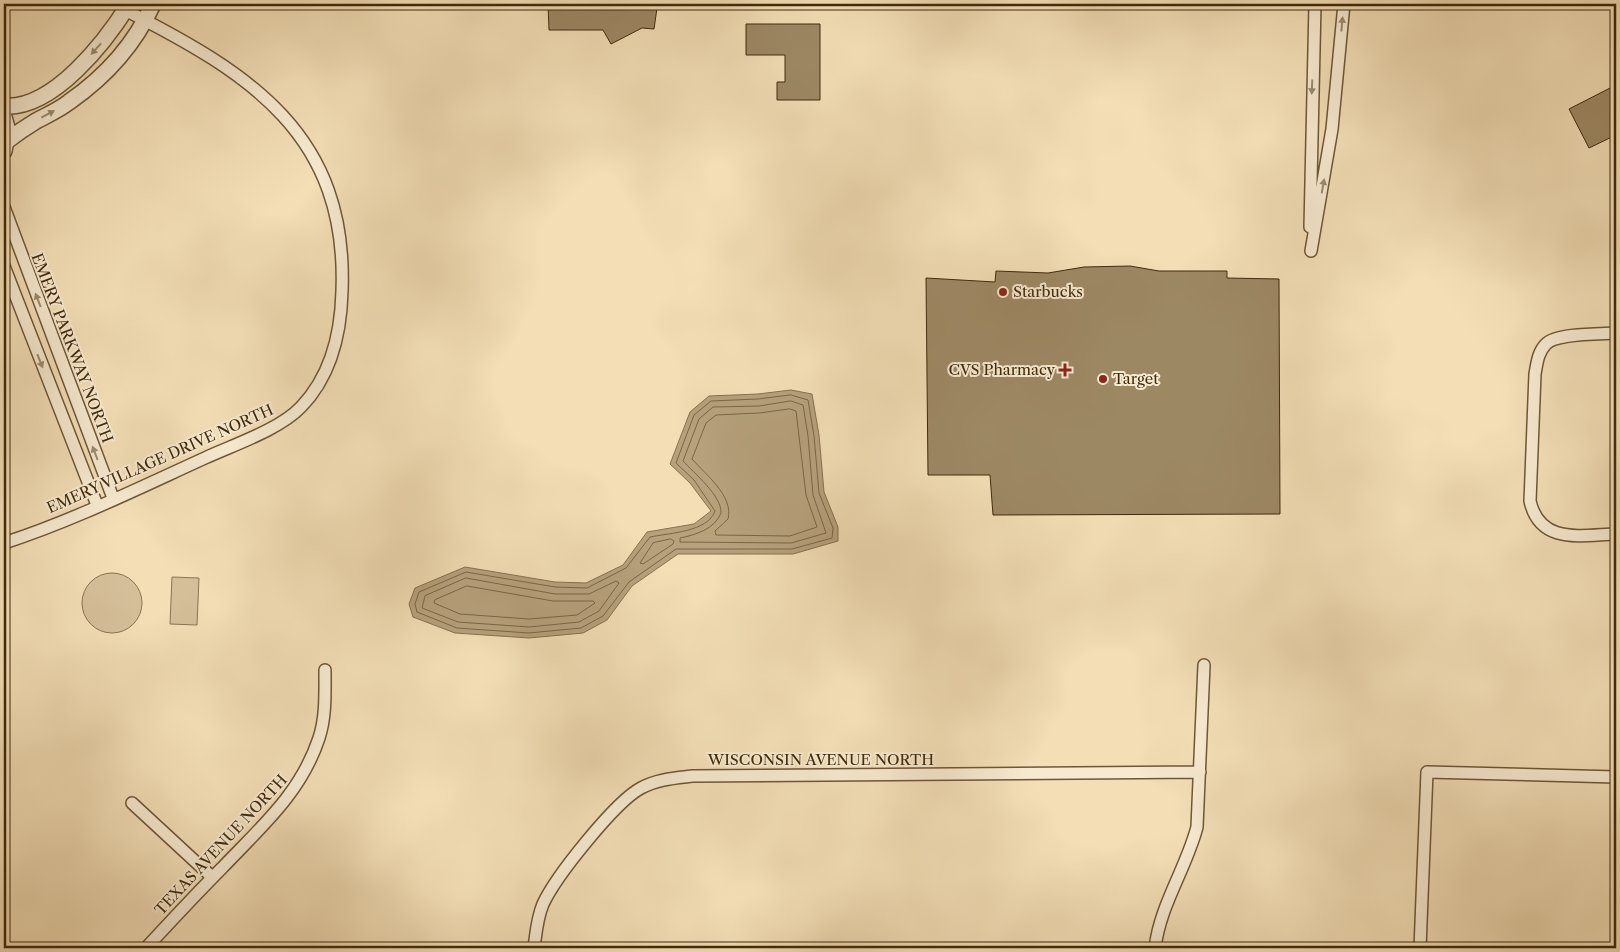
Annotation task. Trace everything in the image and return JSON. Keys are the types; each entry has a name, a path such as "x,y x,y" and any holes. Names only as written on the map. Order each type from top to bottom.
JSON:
{"street":[{"path":"5,146 33,122 68,103 98,80 126,50 153,4"},
{"path":"1315,4 1309,192 1311,251 1332,129 1344,4"},
{"path":"4,106 15,107 33,101 64,81 116,27 127,7"},
{"name":"EMERY VILLAGE DRIVE NORTH","path":"4,544 235,445 285,419 300,408 328,365 337,339 341,311 343,260 340,228 330,193 303,139 288,120 238,76 213,58 145,20 127,7"},
{"path":"4,117 8,131 5,146"},
{"name":"EMERY PARKWAY NORTH","path":"4,207 113,498"},
{"path":"4,266 97,505"},
{"path":"1616,333 1558,339 1547,342 1539,354 1535,374 1530,501 1533,515 1544,528 1559,534 1616,534"},
{"path":"1155,948 1162,917 1190,853 1197,827 1204,665"},
{"name":"TEXAS AVENUE NORTH","path":"146,948 276,812 296,788 312,759 320,736 325,698 325,670"},
{"name":"WISCONSIN AVENUE NORTH","path":"534,948 536,926 544,903 600,825 641,788 666,779 693,776 1200,772"},
{"path":"1420,948 1427,772 1616,777"},
{"path":"132,802 212,877"}],"shaded area":[{"path":"106,573 118,573 129,578 137,586 142,597 140,615 129,628 118,633 106,633 95,628 87,620 82,609 82,597 87,586 95,578"},
{"path":"172,577 199,578 197,625 170,624"}],"water":[{"path":"791,390 812,394 819,435 824,492 838,527 838,541 793,554 678,554 632,586 607,620 583,633 529,638 455,633 413,617 409,604 415,588 465,567 555,582 586,583 623,565 647,532 694,524 711,511 690,483 670,464 690,412 709,396 758,394"}],"building":[{"path":"548,4 642,4 642,8 657,8 654,29 642,28 611,44 603,30 549,30"},
{"path":"746,24 820,24 820,100 777,100 777,82 785,82 785,55 746,55"},
{"path":"1616,85 1616,135 1589,148 1569,109"},
{"name":"Target","path":"1130,266 1159,271 1227,271 1227,278 1279,279 1280,514 993,515 990,475 928,475 926,278 995,282 996,271 1048,273 1084,267"}],"place":[{"name":"Starbucks","path":"1003,292"},
{"name":"CVS Pharmacy","path":"1065,370"},
{"name":"Target","path":"1103,379"}]}
